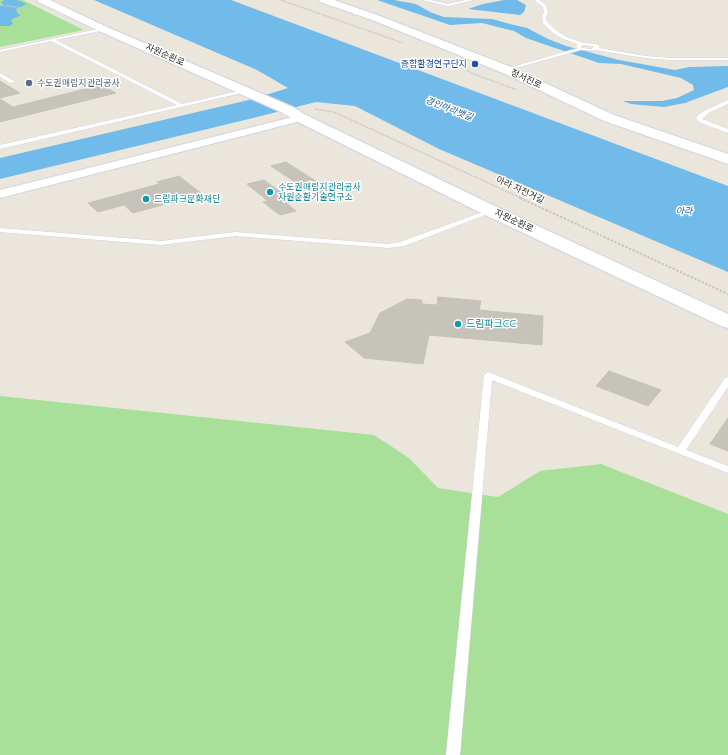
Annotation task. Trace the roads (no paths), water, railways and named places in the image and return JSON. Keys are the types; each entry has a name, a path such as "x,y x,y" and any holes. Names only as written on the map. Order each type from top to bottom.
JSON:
{"main road":[{"name":"자원순환로","path":"42,0 103,29 250,92 299,111 491,211 728,322"},
{"name":"정서진로","path":"324,0 376,18 507,70 609,118 728,159"}],"street":[{"path":"0,194 299,111"}],"lane":[{"path":"424,0 448,5 472,0"},
{"path":"536,0 544,6 545,22 555,32 582,46 645,57 670,59 728,59"},
{"path":"0,51 103,29"},
{"path":"52,40 182,106"},
{"path":"507,70 582,46"},
{"path":"0,75 12,82"},
{"path":"0,147 250,92"},
{"path":"728,102 708,111 700,116 699,119 703,122 728,131"},
{"path":"0,230 161,243 235,234 388,246 401,244 491,211"},
{"path":"453,755 488,376 728,470"},
{"path":"680,450 728,380"}],"water":[{"path":"4,0 17,0 27,4 16,9 18,14 21,15 12,19 13,24 9,26 0,26 0,6 4,5 1,3"},
{"name":"아라","path":"94,0 231,0 728,186 728,272 439,149 355,106 316,102 0,179 0,158 253,99 288,88 257,70"},
{"path":"377,0 394,0 416,4 430,12 444,17 492,19 527,28 566,46 619,60 675,70 689,67 728,66 728,87 685,103 664,107 631,104 623,101 662,101 677,98 694,90 693,85 681,78 621,64 599,63 526,38 514,31 482,23 450,25"},
{"path":"504,0 517,0 526,5 524,12 520,15 468,9 483,4"}],"place":[{"name":"종합환경연구단지","path":"475,64"},
{"name":"수도권매립지관리공사","path":"29,83"},
{"name":"수도권매립지관리공사 자원순환기술연구소","path":"270,192"},
{"name":"드림파크문화재단","path":"146,199"},
{"name":"드림파크CC","path":"458,324"}],"water label":[{"name":"경인아라뱃길","path":"449,109"}]}
